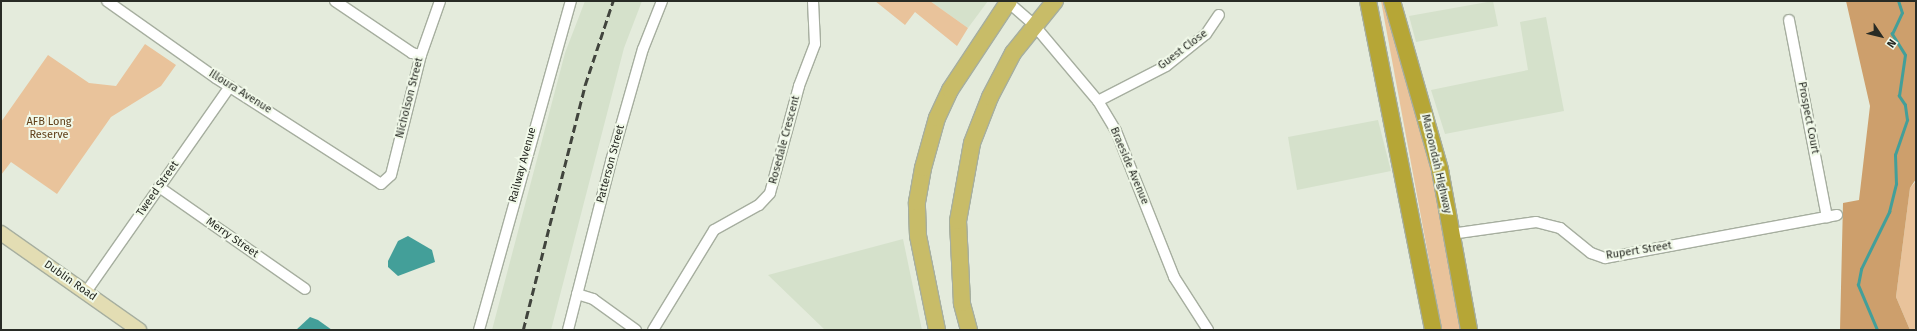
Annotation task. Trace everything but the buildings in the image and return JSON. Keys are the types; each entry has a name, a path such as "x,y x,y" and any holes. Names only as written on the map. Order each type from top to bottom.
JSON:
{"highway":[{"path":"1368,1 1433,330"},
{"name":"Maroondah Highway","path":"1392,1 1438,164 1469,330"}],"main road":[{"path":"937,330 918,236 917,202 923,168 936,118 950,90 1008,1"},
{"path":"969,330 958,252 965,171 990,97 1013,53 1034,24 1055,1"},
{"name":"Dublin Road","path":"1,233 139,330"}],"street":[{"name":"Illoura Avenue","path":"108,1 121,5 230,86 374,182"},
{"path":"335,1 412,53 421,54"},
{"name":"Nicholson Street","path":"374,182 385,182 391,175 421,54 440,1"},
{"name":"Railway Avenue","path":"479,330 571,1"},
{"name":"Patterson Street","path":"568,330 643,49 662,1"},
{"name":"Rosedale Crescent","path":"652,330 714,230 759,205 770,193 799,86 815,44 813,1"},
{"name":"Braeside Avenue","path":"1008,1 1034,24 1098,100 1116,131 1174,277 1208,330"},
{"name":"Guest Close","path":"1098,100 1166,66 1206,34 1219,15"},
{"name":"Prospect Court","path":"1789,20 1832,216"},
{"name":"Tweed Street","path":"86,292 230,86"},
{"name":"Merry Street","path":"159,187 305,289"},
{"name":"Rupert Street","path":"1451,234 1536,222 1560,228 1591,253 1605,258 1832,216"},
{"path":"577,294 593,299 636,330"}],"shaded area":[{"path":"585,1 642,1 624,48 551,330 492,330 565,53"},
{"path":"930,1 988,1 968,28"},
{"path":"1493,1 1498,26 1416,42 1409,16"},
{"path":"1846,1 1916,1 1916,179 1910,188 1896,297 1910,330 1840,330 1843,203 1859,200 1870,106"},
{"path":"1546,17 1564,111 1445,134 1431,90 1528,70 1520,22"},
{"path":"1378,120 1391,171 1297,190 1288,137"},
{"path":"903,239 922,330 825,330 768,275"}],"green space":[{"path":"875,1 930,1 968,28 957,46 915,12 905,25"},
{"path":"1381,1 1385,1 1428,152 1462,330 1442,330"},
{"name":"AFB Long Reserve","path":"145,44 176,65 161,86 111,117 57,194 11,162 1,175 1,122 48,55 89,83 116,86"},
{"path":"1916,181 1916,330 1910,330 1896,297 1910,188"}],"water":[{"path":"408,236 432,250 435,262 398,276 388,267 388,261 398,241"},
{"path":"310,317 318,320 332,330 296,330"}],"waterway":[{"path":"1877,330 1858,285 1861,269 1889,212 1896,184 1895,155 1907,120 1905,105 1899,96 1905,55 1892,34 1902,13 1898,1"}],"railway":[{"path":"523,330 585,85 613,1"}]}
